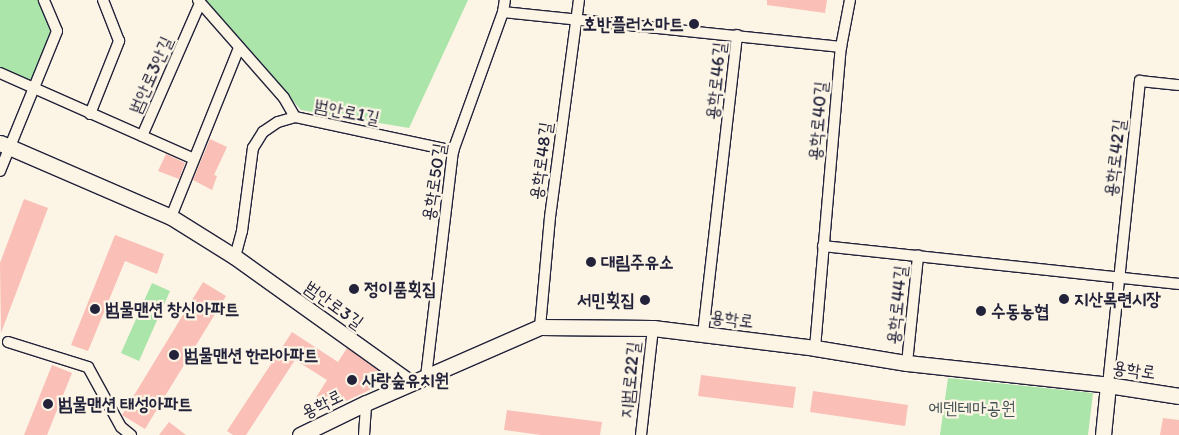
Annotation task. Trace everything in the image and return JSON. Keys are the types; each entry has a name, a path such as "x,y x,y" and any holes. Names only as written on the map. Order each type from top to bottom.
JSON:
{"street":[{"path":"0,171 5,145 34,88 57,31 44,0"},
{"path":"90,114 119,41 103,0"},
{"name":"용학로50길","path":"426,377 453,152 503,12 505,0"},
{"name":"용학로48길","path":"540,327 550,217 579,0"},
{"name":"용학로40길","path":"814,348 841,47 850,0"},
{"name":"범안로3안길","path":"0,73 142,136 199,1"},
{"name":"범안로1길","path":"199,1 284,98 295,117 453,152"},
{"name":"용학로46길","path":"503,12 737,35 703,334"},
{"path":"737,35 841,47"},
{"path":"171,216 239,48"},
{"name":"용학로42길","path":"1108,385 1140,81 1179,85"},
{"path":"235,256 242,231 253,148 263,132 278,122 295,117"},
{"path":"142,136 194,159"},
{"name":"범안로3길","path":"5,145 171,216 235,256 411,383"},
{"name":"용학로44길","path":"823,246 918,256 907,363"},
{"path":"918,256 1179,284"},
{"name":"용학로","path":"300,435 366,403 540,327 652,328 814,348 907,363 1108,385 1179,396"},
{"name":"지범로22길","path":"641,435 652,328"},
{"path":"8,342 88,367 120,428 131,435"},
{"path":"1103,435 1108,385"},
{"path":"364,435 366,403"}],"green space":[{"path":"0,0 39,0 53,32 30,82 0,68"},
{"path":"205,0 468,0 409,128 301,110"},
{"path":"152,283 170,291 139,361 121,353"},
{"name":"에덴테마공원","path":"948,378 1093,393 1088,435 940,435"}],"building":[{"path":"767,0 827,0 825,13 767,5"},
{"path":"210,139 227,147 214,175 217,176 212,190 193,180"},
{"path":"166,154 185,163 179,179 158,171"},
{"path":"24,199 48,208 1,333 0,263"},
{"name":"범물맨션 창신아파트","path":"115,235 164,254 157,274 125,261 88,351 71,345"},
{"name":"범물맨션 한라아파트","path":"203,282 226,296 145,429 122,415"},
{"path":"292,332 338,362 347,348 382,373 374,388 329,409 315,399 327,380 295,360 246,435 233,435 227,431"},
{"name":"범물맨션 태성아파트","path":"52,365 72,373 47,435 24,435"},
{"path":"701,375 796,387 793,408 698,396"},
{"path":"813,391 908,405 905,426 810,412"},
{"path":"507,410 602,422 600,435 541,435 504,430"},
{"path":"1163,418 1179,420 1179,435 1160,435"},
{"path":"169,422 186,435 159,435"}],"place":[{"name":"호반플러스마트","path":"694,24"},
{"name":"대림주유소","path":"591,262"},
{"name":"정이품횟집","path":"354,289"},
{"name":"지산목련시장","path":"1064,299"},
{"name":"서민횟집","path":"645,300"},
{"name":"범물맨션 창신아파트","path":"95,309"},
{"name":"수동농협","path":"981,311"},
{"name":"범물맨션 한라아파트","path":"174,355"},
{"name":"사랑숲유치원","path":"352,380"},
{"name":"범물맨션 태성아파트","path":"48,404"}]}
